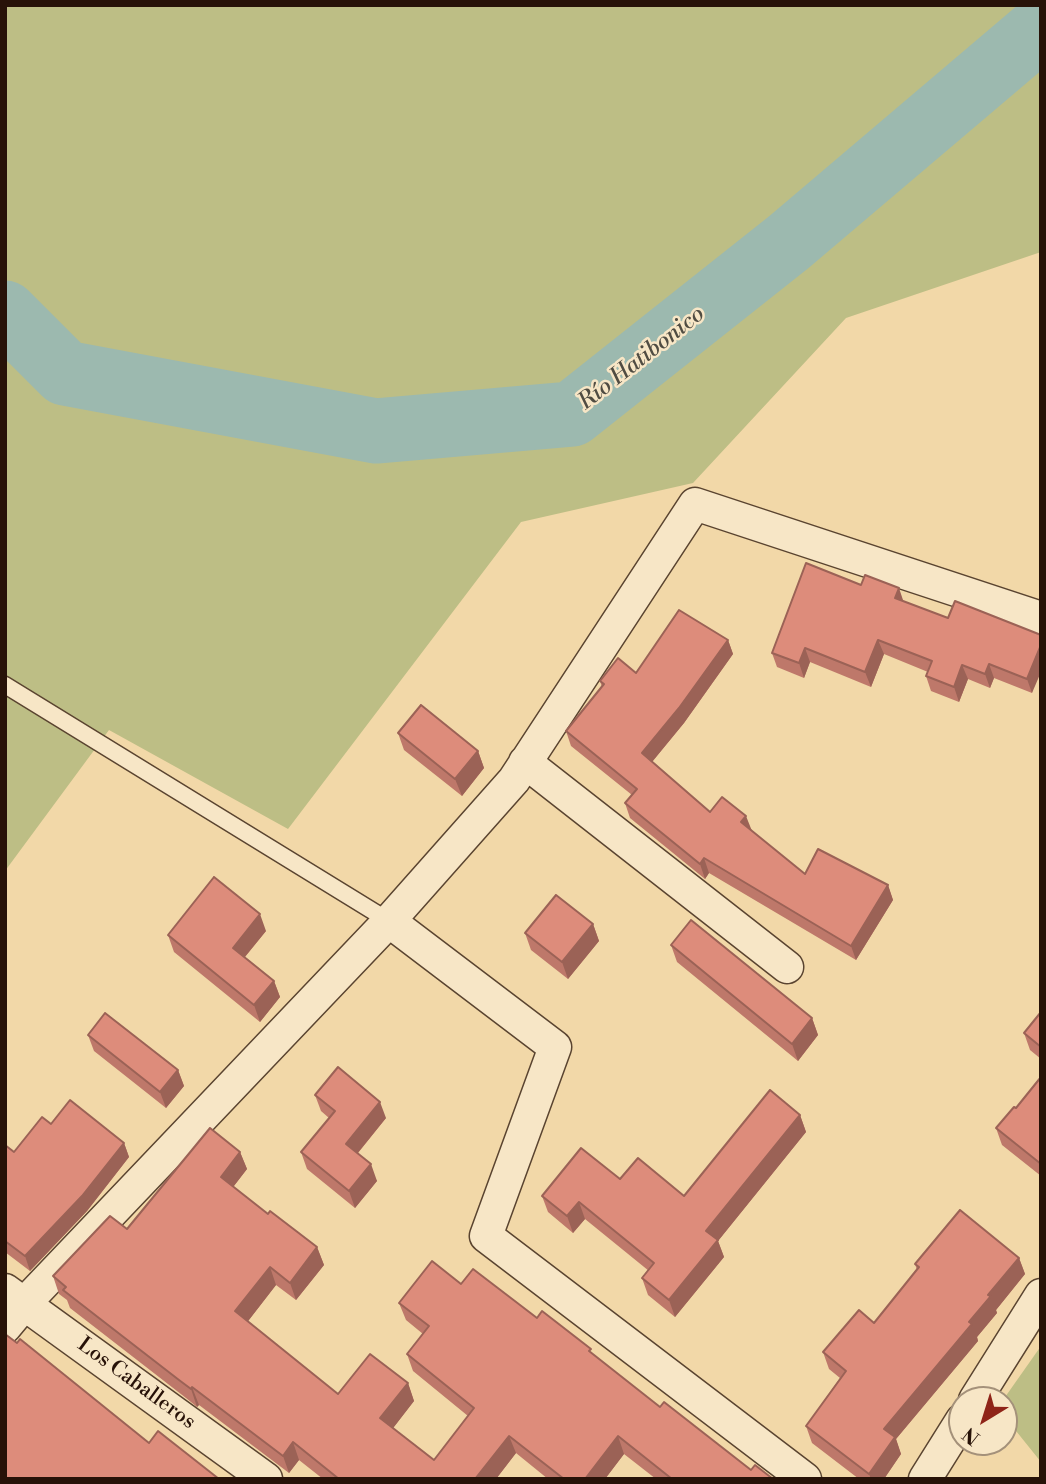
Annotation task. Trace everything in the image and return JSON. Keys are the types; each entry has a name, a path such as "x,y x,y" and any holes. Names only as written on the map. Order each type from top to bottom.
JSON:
{"street":[{"path":"12,1307 389,921 514,780 695,504 1041,618"},
{"path":"525,762 787,967"},
{"path":"389,921 555,1047 486,1236 805,1479"},
{"path":"984,1386 1041,1295"},
{"name":"Los Caballeros","path":"12,1307 265,1479"},
{"path":"925,1479 948,1442"}],"lane":[{"path":"5,685 389,921"}],"green space":[{"path":"5,5 1041,5 1041,252 846,318 693,483 521,522 288,829 109,730 5,871"},
{"path":"1041,1346 1041,1462 1018,1433 1018,1386 1013,1386"}],"building":[{"path":"806,563 861,585 865,575 899,588 895,598 948,618 955,601 1041,635 1041,645 1027,679 989,664 985,674 962,665 954,687 926,676 932,661 878,640 865,672 805,648 799,663 772,653"},
{"path":"679,610 728,640 679,708 642,753 710,812 722,797 746,816 741,822 805,874 818,849 888,885 851,946 704,858 700,864 625,803 637,789 566,731 604,684 600,681 618,658 636,673"},
{"path":"421,705 478,751 455,779 398,733"},
{"path":"214,877 260,914 233,948 274,981 254,1005 168,935"},
{"path":"556,895 593,924 562,962 525,933"},
{"path":"691,920 812,1018 792,1044 671,945"},
{"path":"1041,1012 1041,1047 1024,1033"},
{"path":"105,1013 178,1070 160,1092 88,1035"},
{"path":"338,1067 380,1102 346,1144 371,1164 349,1191 301,1152 335,1111 315,1095"},
{"path":"1041,1077 1041,1164 996,1128"},
{"path":"770,1090 800,1115 706,1231 718,1240 669,1300 642,1278 654,1263 579,1202 567,1216 542,1196 581,1148 620,1179 638,1158 684,1196"},
{"path":"70,1100 124,1143 82,1196 25,1256 5,1241 5,1145 14,1152 42,1117 51,1124"},
{"path":"210,1128 240,1152 221,1177 268,1214 270,1211 317,1247 290,1283 270,1267 235,1311 338,1394 370,1354 408,1383 380,1418 434,1460 474,1408 407,1354 429,1326 399,1303 432,1261 461,1284 473,1269 537,1318 542,1311 660,1407 664,1402 751,1470 755,1465 773,1479 672,1479 618,1436 585,1479 564,1479 509,1436 475,1479 339,1479 293,1442 283,1456 63,1290 66,1287 53,1276 110,1216 127,1229"},
{"path":"960,1210 1019,1258 988,1295 991,1296 969,1322 972,1324 884,1429 895,1437 869,1474 806,1426 846,1371 823,1352 859,1310 874,1323 919,1267 915,1264"},
{"path":"5,1334 17,1343 20,1339 149,1443 158,1431 219,1479 5,1479"}],"waterway":[{"name":"Río Hatibonico","path":"5,313 65,373 376,431 572,414 789,242 1041,28"}]}
